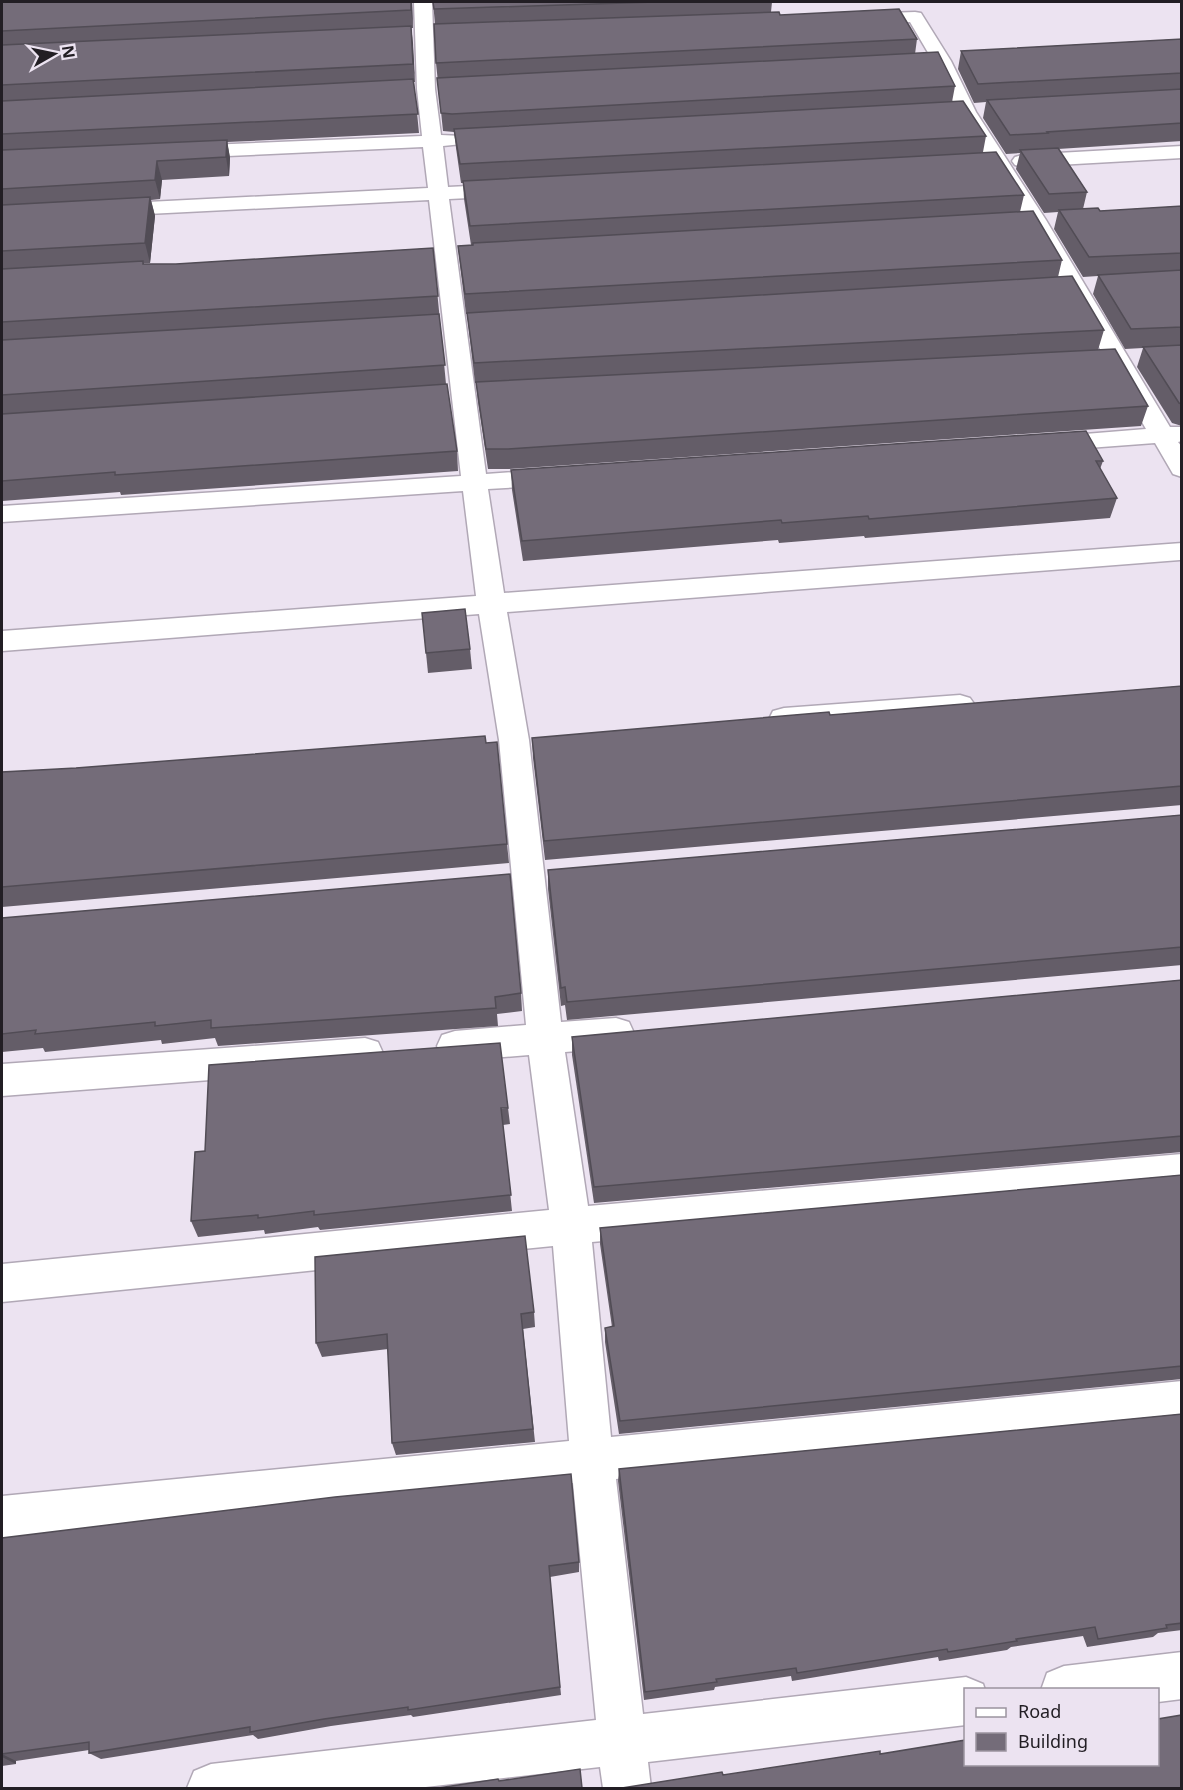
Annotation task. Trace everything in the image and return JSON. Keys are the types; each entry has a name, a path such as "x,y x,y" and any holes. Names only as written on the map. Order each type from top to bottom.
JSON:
{"street":[{"path":"423,2 427,35 426,89 473,483 514,740 541,875 545,1040 571,1226 592,1462 627,1788"},
{"path":"845,19 915,17 942,61 967,112 1001,162 1074,286 1129,358 1172,435 1182,469"},
{"path":"919,63 966,60"},
{"path":"944,113 991,111"},
{"path":"169,153 468,139"},
{"path":"977,164 1182,152"},
{"path":"84,212 523,189"},
{"path":"1013,221 1059,219"},
{"path":"1050,287 1098,285"},
{"path":"1088,361 1129,358"},
{"path":"1024,445 1172,435"},
{"path":"2,514 581,476"},
{"path":"2,640 1181,548"},
{"path":"752,721 991,702"},
{"path":"494,879 541,875"},
{"path":"427,1048 651,1030"},
{"path":"2,1080 392,1051"},
{"path":"2,1283 571,1226 1182,1171"},
{"path":"2,1518 592,1462 1182,1402"},
{"path":"1072,1688 1182,1675"},
{"path":"211,1788 622,1743 964,1701"}],"building":[{"path":"2,2 411,2 411,10 2,31"},
{"path":"433,2 655,2 434,9"},
{"path":"899,9 917,39 436,63 434,24 779,12 780,15"},
{"path":"411,26 413,64 2,85 2,45"},
{"path":"1182,39 1182,73 978,84 961,51"},
{"path":"938,52 955,86 452,114 441,113 437,78"},
{"path":"413,79 418,114 2,134 2,101"},
{"path":"1182,89 1182,123 1048,133 1010,135 987,100"},
{"path":"963,101 986,136 460,164 454,129"},
{"path":"227,140 226,157 157,161 155,180 2,189 2,150"},
{"path":"1058,148 1087,192 1049,194 1020,150"},
{"path":"996,152 1024,195 470,226 463,181"},
{"path":"150,197 145,243 2,251 2,205"},
{"path":"1182,206 1182,253 1089,257 1059,210 1098,208 1100,211"},
{"path":"1033,211 1062,260 465,294 458,246 473,245 473,243"},
{"path":"433,248 438,296 2,322 2,269 143,261 143,264 176,264"},
{"path":"1182,270 1182,327 1131,329 1098,275"},
{"path":"1072,276 1104,330 474,363 467,313"},
{"path":"439,314 445,365 2,395 2,340"},
{"path":"1182,345 1182,404 1179,403 1143,347"},
{"path":"1115,349 1148,406 508,449 486,449 476,382"},
{"path":"447,384 457,451 2,481 2,414"},
{"path":"1086,431 1103,461 1096,461 1117,498 869,519 868,516 782,523 781,520 522,541 511,470"},
{"path":"465,609 470,649 426,653 422,613"},
{"path":"1182,686 1182,786 544,841 532,738 829,712 830,715"},
{"path":"485,736 486,743 497,742 507,844 2,887 2,772"},
{"path":"1182,815 1182,947 567,1002 565,987 561,988 548,870"},
{"path":"510,874 521,993 495,997 496,1008 211,1028 211,1020 155,1026 155,1022 35,1034 36,1030 2,1034 2,918"},
{"path":"1182,980 1182,1136 594,1187 572,1037"},
{"path":"500,1043 508,1108 501,1108 511,1195 314,1215 314,1211 258,1218 258,1215 191,1221 195,1152 205,1151 209,1065"},
{"path":"1182,1175 1182,1366 620,1421 605,1328 614,1326 600,1228"},
{"path":"525,1236 534,1312 521,1314 533,1429 392,1443 387,1334 316,1343 315,1257"},
{"path":"1182,1414 1182,1623 1166,1625 1167,1628 1098,1639 1095,1627 948,1652 947,1649 797,1673 796,1668 645,1692 619,1469"},
{"path":"571,1474 579,1562 549,1566 560,1687 408,1710 408,1707 324,1719 250,1732 250,1727 89,1753 89,1742 2,1754 2,1538 335,1497"},
{"path":"1182,1715 1182,1788 622,1788 722,1772 723,1775 964,1740 964,1766 1159,1766 1159,1719"},
{"path":"580,1769 582,1788 438,1788 498,1779 499,1781"}]}
